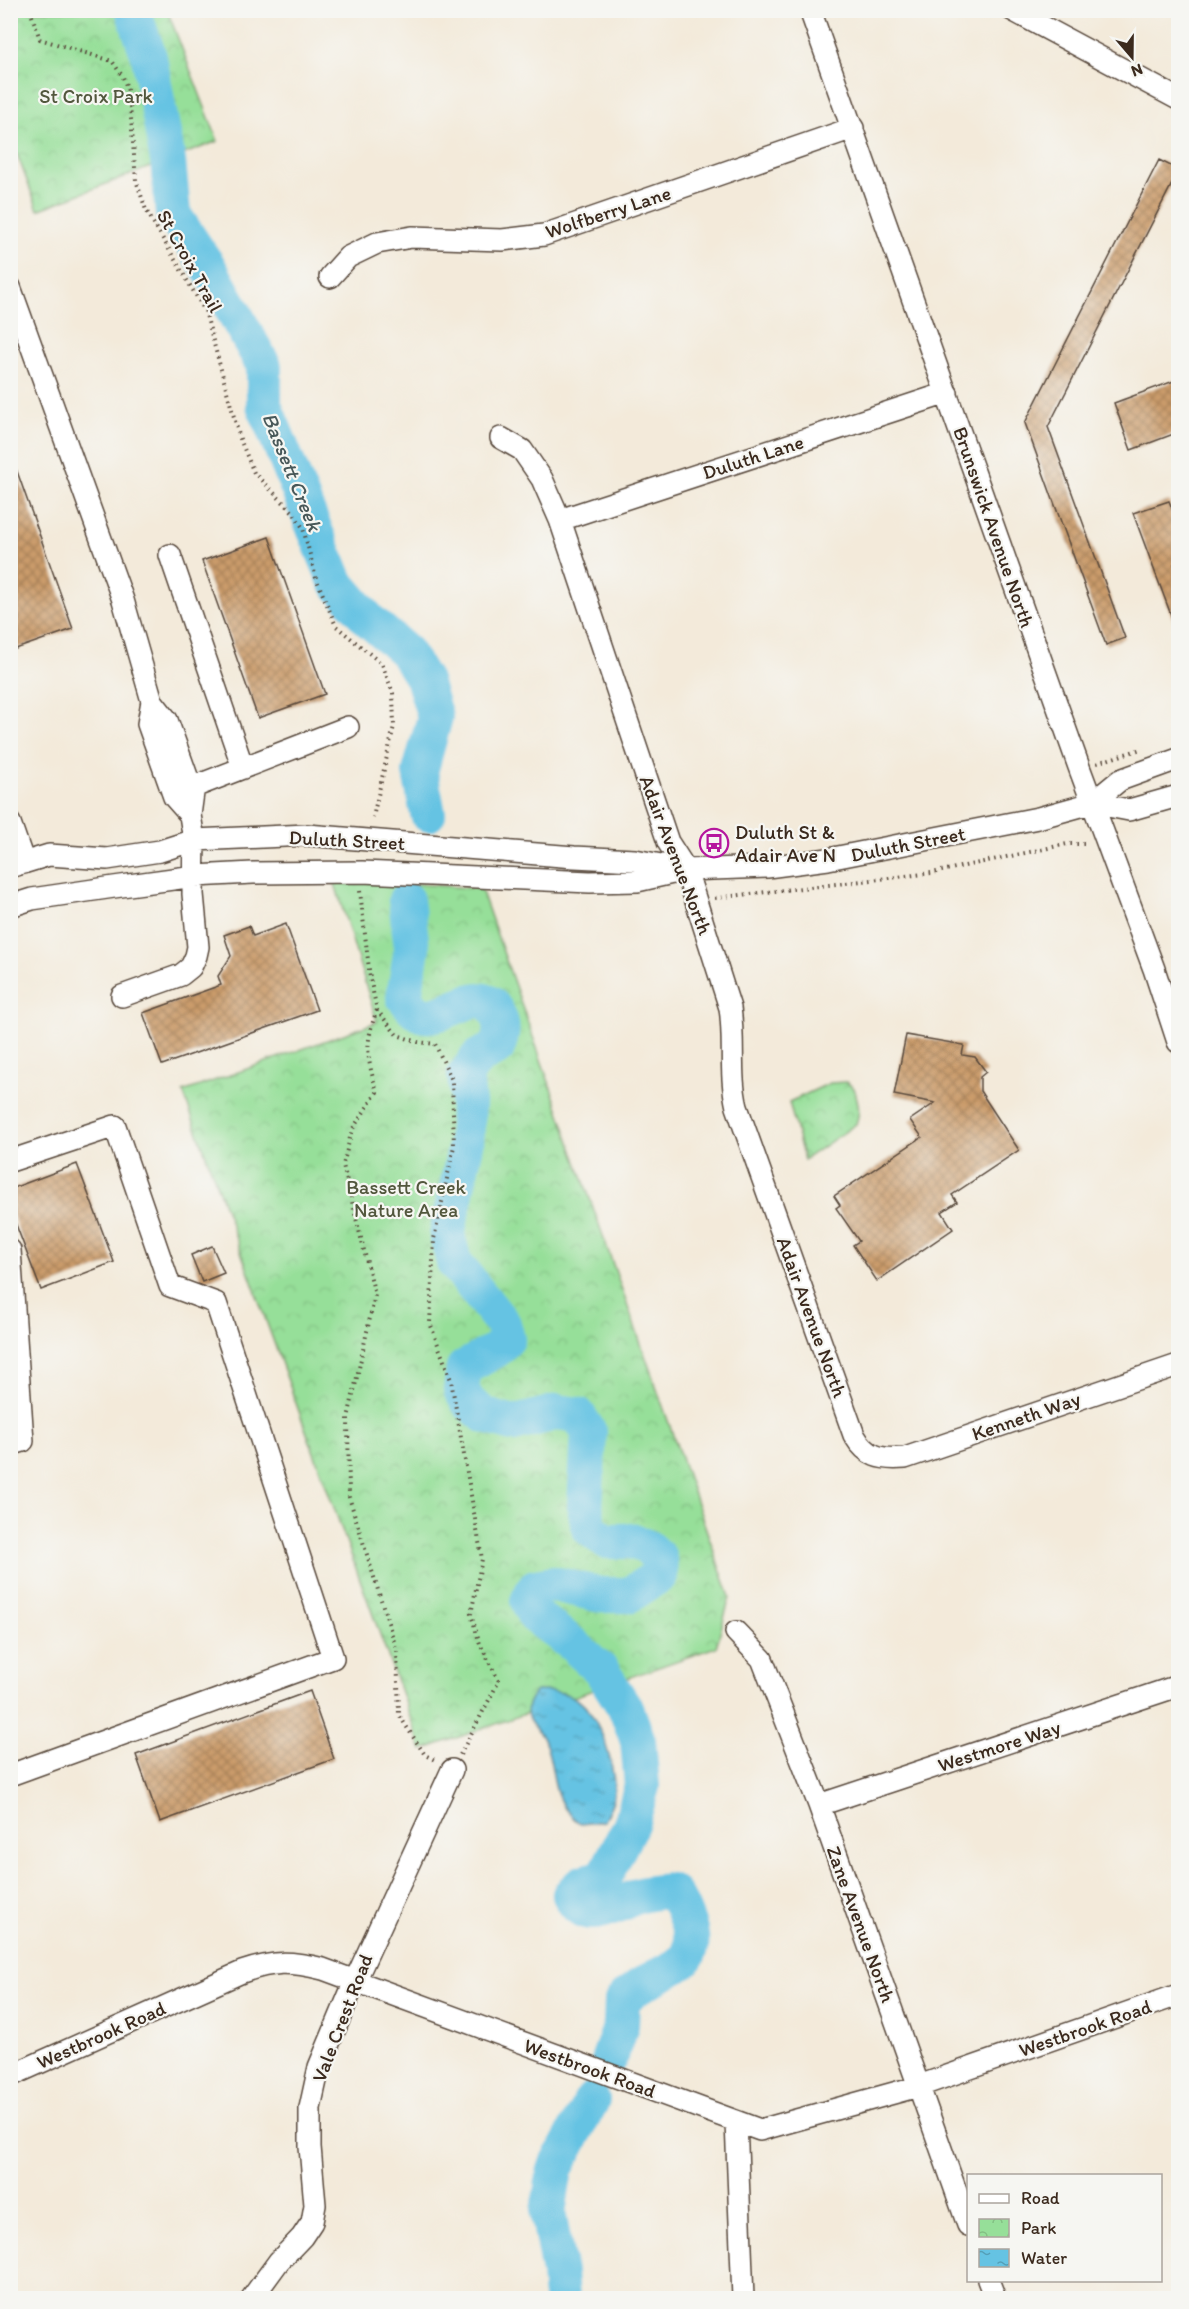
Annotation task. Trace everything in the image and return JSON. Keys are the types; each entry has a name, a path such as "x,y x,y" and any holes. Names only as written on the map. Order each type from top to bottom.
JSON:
{"street":[{"name":"Brunswick Avenue North","path":"810,10 1078,767 1179,1042"},
{"path":"1012,10 1179,99"},
{"name":"Wolfberry Lane","path":"330,277 348,256 377,243 412,237 502,240 544,235 853,129"},
{"path":"10,287 123,600 152,701 167,720 193,792 190,815 195,840 193,894 198,947 191,967 182,975 122,996"},
{"name":"Duluth Lane","path":"560,520 947,393"},
{"name":"Adair Avenue North","path":"501,438 522,450 542,478 560,520 668,842 686,870 730,1008 733,1026 731,1079 737,1107 854,1435 862,1448 873,1455"},
{"path":"170,555 243,768"},
{"path":"152,701 148,724 174,797 190,815"},
{"path":"191,788 348,727"},
{"name":"Duluth Street","path":"1092,803 1120,780 1179,759"},
{"name":"Duluth Street","path":"10,906 32,899 195,876 323,871 591,882 637,881 686,870 767,867 828,859 1005,824 1092,803 1129,810 1179,796"},
{"path":"10,823 17,865"},
{"name":"Duluth Street","path":"17,865 49,855 107,859 160,851 195,840 307,835 635,860 686,870"},
{"path":"10,1161 116,1126 170,1286 216,1303 333,1658 10,1775"},
{"path":"10,1250 17,1443"},
{"name":"Kenneth Way","path":"873,1455 890,1459 905,1458 1179,1365"},
{"name":"Zane Avenue North","path":"736,1632 762,1659 819,1805 967,2219"},
{"name":"Westmore Way","path":"819,1805 1179,1686"},
{"name":"Vale Crest Road","path":"252,2298 312,2222 315,2205 309,2147 310,2108 319,2067 355,1981 452,1770"},
{"name":"Westbrook Road","path":"10,2076 242,1972 269,1963 296,1963 323,1969 760,2130 919,2086 1179,1995"},
{"path":"736,2122 744,2298"},
{"path":"989,2282 995,2298"}],"path":[{"name":"St Croix Trail","path":"30,10 39,39 112,61 123,77 129,94 136,180 146,210 205,311 240,439 254,473 293,512 303,528 316,578 336,626 382,664 393,693 394,726 373,817"},
{"path":"1078,767 1108,760 1148,746"},
{"path":"359,885 376,1010 367,1041 370,1069 377,1092 352,1130 343,1165 375,1295 348,1418 349,1497 397,1651 399,1715 425,1755 452,1770 499,1681 480,1644 471,1614 482,1559 451,1380 430,1323 435,1239 454,1146 452,1080 435,1044 418,1042 397,1035 376,1010"}],"green space":[{"name":"St Croix Park","path":"167,10 218,141 38,210 11,138 11,11"},
{"name":"Bassett Creek Nature Area","path":"333,877 481,889 730,1597 716,1647 422,1750 183,1092 377,1022"},
{"path":"846,1082 854,1088 857,1097 859,1110 856,1124 804,1160 789,1102 830,1083"}],"water":[{"path":"536,1691 561,1693 576,1699 585,1706 600,1730 610,1760 614,1789 613,1800 604,1821 581,1824 564,1807 556,1788 546,1745 527,1713 530,1700"}],"building":[{"path":"1159,160 1179,170 1048,427 1125,638 1106,645 1025,423"},
{"path":"1179,379 1179,432 1131,450 1114,403"},
{"path":"10,460 13,460 73,629 10,651"},
{"path":"1169,501 1179,525 1179,563 1174,564 1179,577 1179,631 1177,631 1133,513"},
{"path":"269,537 325,694 258,718 202,561"},
{"path":"286,924 317,1010 162,1065 143,1013 221,985 218,976 231,956 224,935 249,926 253,936"},
{"path":"906,1035 964,1045 962,1055 975,1057 986,1072 980,1077 980,1091 1019,1150 952,1195 957,1202 942,1212 953,1229 877,1281 853,1245 859,1241 836,1208 840,1205 834,1196 922,1137 910,1120 935,1103 894,1095"},
{"path":"77,1164 114,1262 41,1290 10,1209 10,1189"},
{"path":"212,1246 224,1273 202,1282 191,1255"},
{"path":"310,1691 334,1759 160,1822 136,1755"}],"waterway":[{"name":"Bassett Creek","path":"133,10 149,57 168,161 173,214 208,266 264,366 264,405 336,582 369,620 406,652 424,681 435,717 420,772 428,814"},
{"name":"Bassett Creek","path":"406,900 412,948 404,997 416,1010 425,1015 444,1012 464,1003 482,1001 490,1004 497,1013 501,1026 497,1048 478,1057 465,1075 468,1103 466,1144 447,1235 454,1262 503,1324 507,1339 496,1350 464,1368 461,1390 469,1403 486,1416 513,1424 558,1412 578,1415 589,1432 585,1507 589,1528 606,1541 631,1541 647,1547 659,1558 660,1575 629,1595 601,1595 554,1584 535,1587 528,1601 534,1615 570,1642 601,1670 627,1711 638,1741 642,1786 631,1824 604,1877 582,1883 570,1895 577,1905 593,1912 641,1895 670,1891 683,1910 691,1938 691,1949 680,1964 637,1988 622,2001 621,2025 609,2058"},
{"name":"Bassett Creek","path":"561,2298 548,2212 555,2169 592,2100"}],"place":[{"name":"Duluth St & Adair Ave N","path":"714,843"}]}
